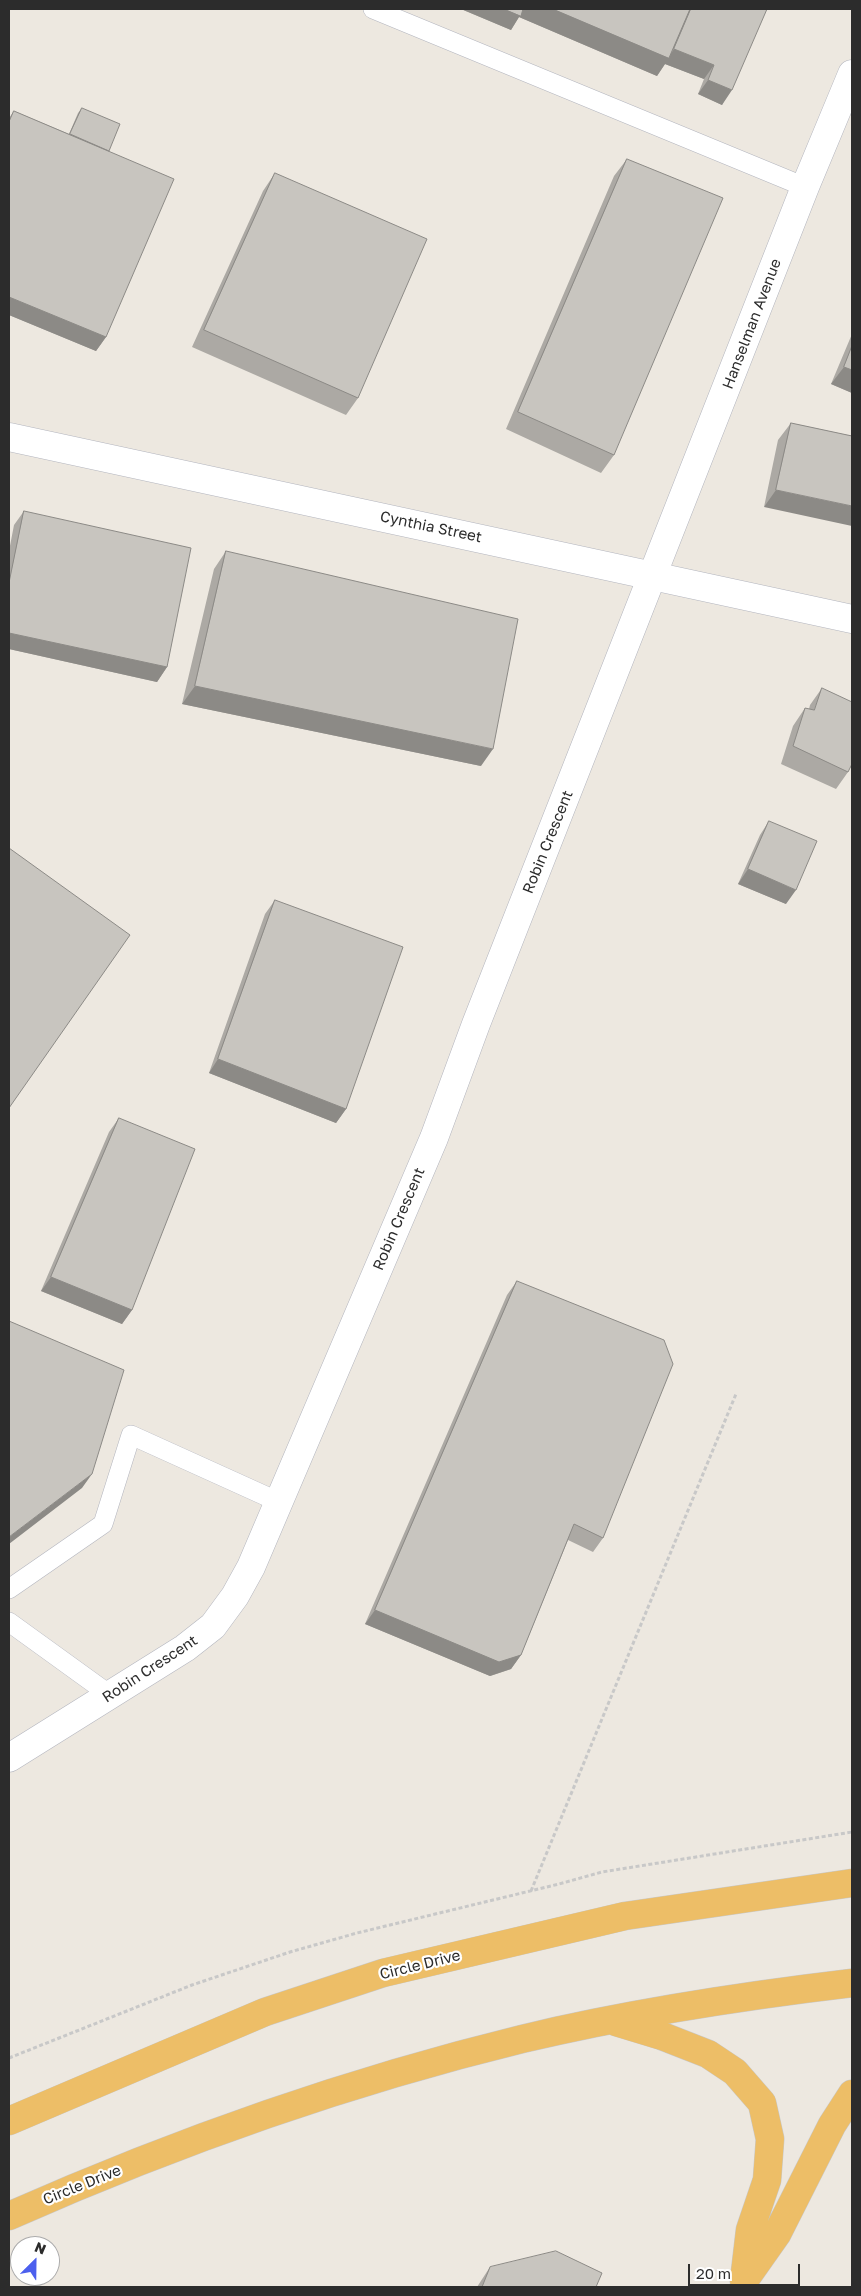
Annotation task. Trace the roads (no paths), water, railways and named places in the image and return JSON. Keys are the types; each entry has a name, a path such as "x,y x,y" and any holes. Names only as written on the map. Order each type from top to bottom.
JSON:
{"highway":[{"name":"Circle Drive","path":"9,2121 266,2012 383,1974 625,1916 852,1883"},
{"name":"Circle Drive","path":"9,2216 169,2149 383,2076 522,2039 610,2020 743,1997 852,1983"},
{"path":"610,2020 662,2036 708,2054 735,2072 762,2103 770,2139 767,2180 750,2230 743,2284"},
{"path":"743,2284 777,2234 832,2125 852,2094"}],"street":[{"name":"Hanselman Avenue","path":"654,575 805,187 852,74"},
{"name":"Cynthia Street","path":"9,437 852,619"},
{"name":"Robin Crescent","path":"9,1758 185,1648 213,1626 235,1596 251,1566 279,1502 434,1138 483,1005 654,575"}],"lane":[{"path":"373,9 805,187"},
{"path":"9,1590 103,1524 131,1435 279,1502"},
{"path":"9,1622 110,1695"}]}
